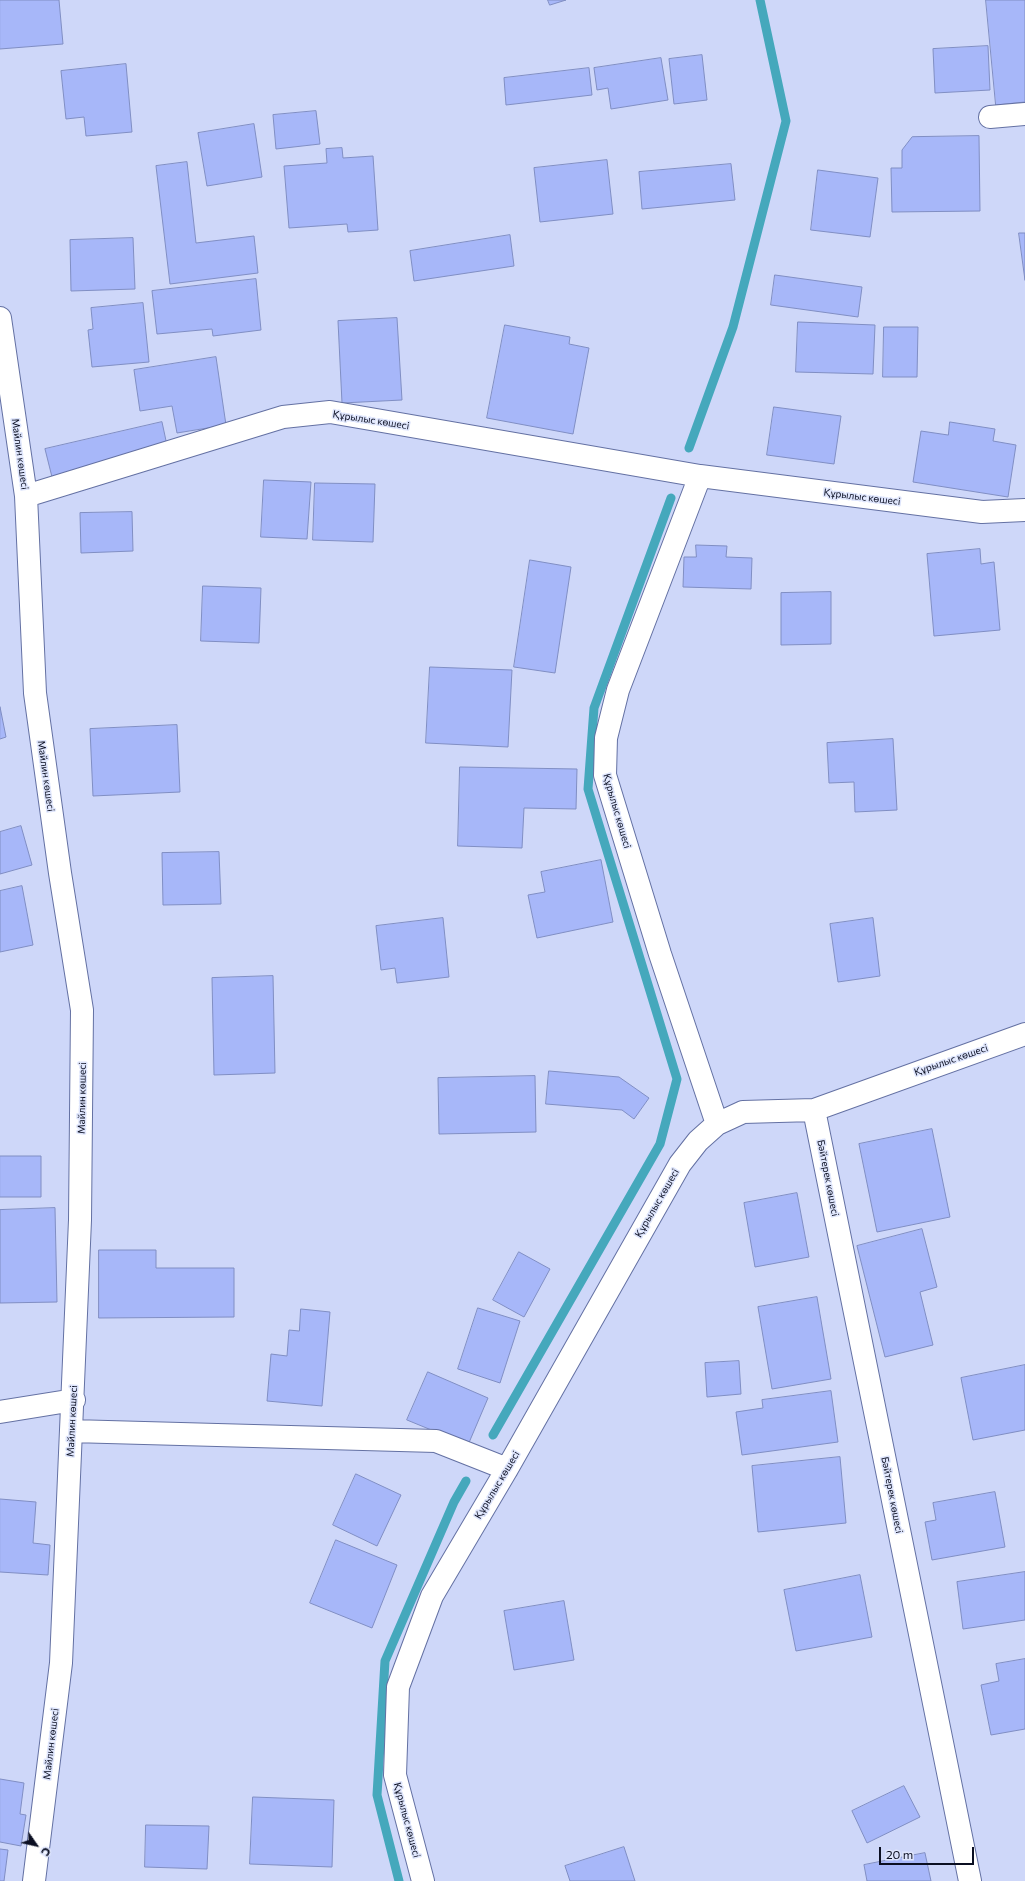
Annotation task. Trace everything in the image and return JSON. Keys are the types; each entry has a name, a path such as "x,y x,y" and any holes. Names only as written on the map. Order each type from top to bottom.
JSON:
{"street":[{"path":"990,117 1025,114"},
{"name":"Майлин көшесі","path":"0,318 26,496 35,693 60,873 82,1010 80,1220 74,1400 71,1431 61,1663 34,1881"},
{"name":"Құрылыс көшесі","path":"26,496 283,417 330,412 700,476 982,512 1025,510"},
{"name":"Құрылыс көшесі","path":"700,476 618,690 606,738 605,774 660,954 717,1124"},
{"name":"Құрылыс көшесі","path":"423,1881 395,1775 398,1687 432,1596 507,1469 680,1164 698,1141 717,1124 743,1112 814,1110 1025,1034"},
{"name":"Бәйтерек көшесі","path":"814,1110 970,1881"},
{"path":"0,1412 74,1400"},
{"path":"71,1431 436,1441 507,1469"}],"building":[{"path":"0,0 59,0 63,44 0,49"},
{"path":"548,0 566,0 550,5"},
{"path":"986,0 1025,0 1025,102 996,105"},
{"path":"988,46 990,90 935,93 933,49"},
{"path":"702,55 707,100 674,104 669,59"},
{"path":"661,58 668,100 611,109 608,88 597,90 594,68"},
{"path":"126,64 132,132 86,136 84,117 66,119 61,71"},
{"path":"589,68 592,95 506,105 504,78"},
{"path":"316,111 320,144 276,149 273,115"},
{"path":"254,124 262,177 207,186 198,133"},
{"path":"979,136 980,211 892,212 891,168 902,168 902,150 912,137"},
{"path":"342,148 343,158 373,156 378,230 348,232 347,224 289,228 284,166 327,163 326,149"},
{"path":"607,160 613,214 540,222 534,168"},
{"path":"187,162 196,243 254,236 258,273 170,284 156,166"},
{"path":"731,164 735,200 642,209 639,172"},
{"path":"818,170 878,178 870,237 811,230"},
{"path":"1019,233 1025,233 1025,280"},
{"path":"510,235 514,266 414,281 410,251"},
{"path":"133,238 135,289 71,291 70,240"},
{"path":"775,275 862,287 858,317 771,305"},
{"path":"256,279 261,330 213,336 212,329 157,334 152,291"},
{"path":"143,303 149,362 92,367 88,330 93,329 91,308"},
{"path":"397,318 402,400 342,403 338,321"},
{"path":"798,322 875,325 873,374 796,372"},
{"path":"505,325 570,337 569,344 589,348 573,434 487,418"},
{"path":"884,327 918,327 917,377 883,377"},
{"path":"216,357 226,425 177,433 172,406 140,411 134,370"},
{"path":"774,407 841,416 834,464 767,455"},
{"path":"162,422 168,450 52,477 45,449"},
{"path":"950,422 995,429 993,441 1016,445 1008,497 913,482 921,431 948,435"},
{"path":"264,480 311,482 307,539 261,537"},
{"path":"315,483 375,484 373,542 313,540"},
{"path":"132,512 133,551 81,553 80,513"},
{"path":"696,545 727,546 726,557 752,558 751,589 683,587 684,557 696,557"},
{"path":"980,549 981,564 994,562 1000,630 934,636 927,554"},
{"path":"530,560 571,567 555,673 514,667"},
{"path":"203,586 261,588 259,643 201,641"},
{"path":"831,592 831,644 781,645 781,593"},
{"path":"430,667 512,670 508,747 426,743"},
{"path":"0,707 6,737 0,739"},
{"path":"177,725 180,792 93,796 90,729"},
{"path":"893,739 897,810 855,812 854,782 829,783 827,743"},
{"path":"460,767 577,769 576,809 524,808 522,848 458,846"},
{"path":"21,826 32,865 0,874 0,832"},
{"path":"219,852 221,904 163,905 162,853"},
{"path":"601,860 613,922 537,938 528,895 545,892 541,872"},
{"path":"22,886 33,945 0,952 0,891"},
{"path":"443,918 449,977 397,983 395,968 381,970 376,926"},
{"path":"873,918 880,976 838,982 830,924"},
{"path":"273,976 275,1073 214,1075 212,978"},
{"path":"549,1071 619,1077 649,1098 634,1119 622,1110 546,1104"},
{"path":"535,1076 536,1132 439,1134 438,1078"},
{"path":"932,1129 950,1217 877,1232 859,1144"},
{"path":"0,1156 41,1156 41,1197 0,1197"},
{"path":"797,1193 809,1257 755,1267 744,1203"},
{"path":"55,1208 57,1302 0,1303 0,1210"},
{"path":"922,1229 937,1287 920,1292 933,1345 885,1357 857,1246"},
{"path":"99,1250 156,1250 156,1268 234,1268 234,1317 99,1318"},
{"path":"519,1252 550,1269 524,1317 493,1300"},
{"path":"817,1297 831,1379 772,1389 758,1307"},
{"path":"478,1308 520,1321 500,1383 458,1369"},
{"path":"301,1309 330,1312 322,1406 267,1401 271,1354 287,1356 289,1330 299,1331"},
{"path":"739,1361 741,1394 707,1397 705,1363"},
{"path":"1025,1365 1025,1430 973,1440 961,1378"},
{"path":"428,1372 488,1398 468,1445 407,1420"},
{"path":"831,1391 838,1442 742,1455 736,1412 763,1408 762,1400"},
{"path":"840,1457 846,1523 758,1532 752,1466"},
{"path":"356,1474 401,1495 377,1546 333,1525"},
{"path":"995,1492 1005,1547 932,1560 925,1522 936,1520 933,1503"},
{"path":"0,1499 36,1502 33,1543 50,1545 48,1575 0,1572"},
{"path":"336,1540 397,1565 372,1628 310,1603"},
{"path":"1025,1572 1025,1620 963,1629 957,1582"},
{"path":"860,1575 872,1637 796,1651 784,1590"},
{"path":"564,1601 574,1660 514,1670 504,1611"},
{"path":"1025,1659 1025,1729 991,1735 981,1685 999,1681 996,1664"},
{"path":"0,1779 24,1783 20,1814 26,1815 21,1846 0,1842"},
{"path":"904,1786 920,1817 867,1843 852,1811"},
{"path":"253,1797 334,1800 332,1867 250,1864"},
{"path":"146,1825 209,1826 207,1869 145,1867"},
{"path":"624,1847 635,1881 570,1881 565,1866"},
{"path":"0,1849 8,1850 4,1881 0,1881"},
{"path":"925,1853 931,1881 867,1881 864,1865"}],"waterway":[{"path":"689,448 733,327 786,121 760,0"},
{"path":"493,1435 660,1144 677,1079 588,789 594,708 671,498"},
{"path":"399,1881 377,1795 385,1661 454,1502 466,1481"}]}
